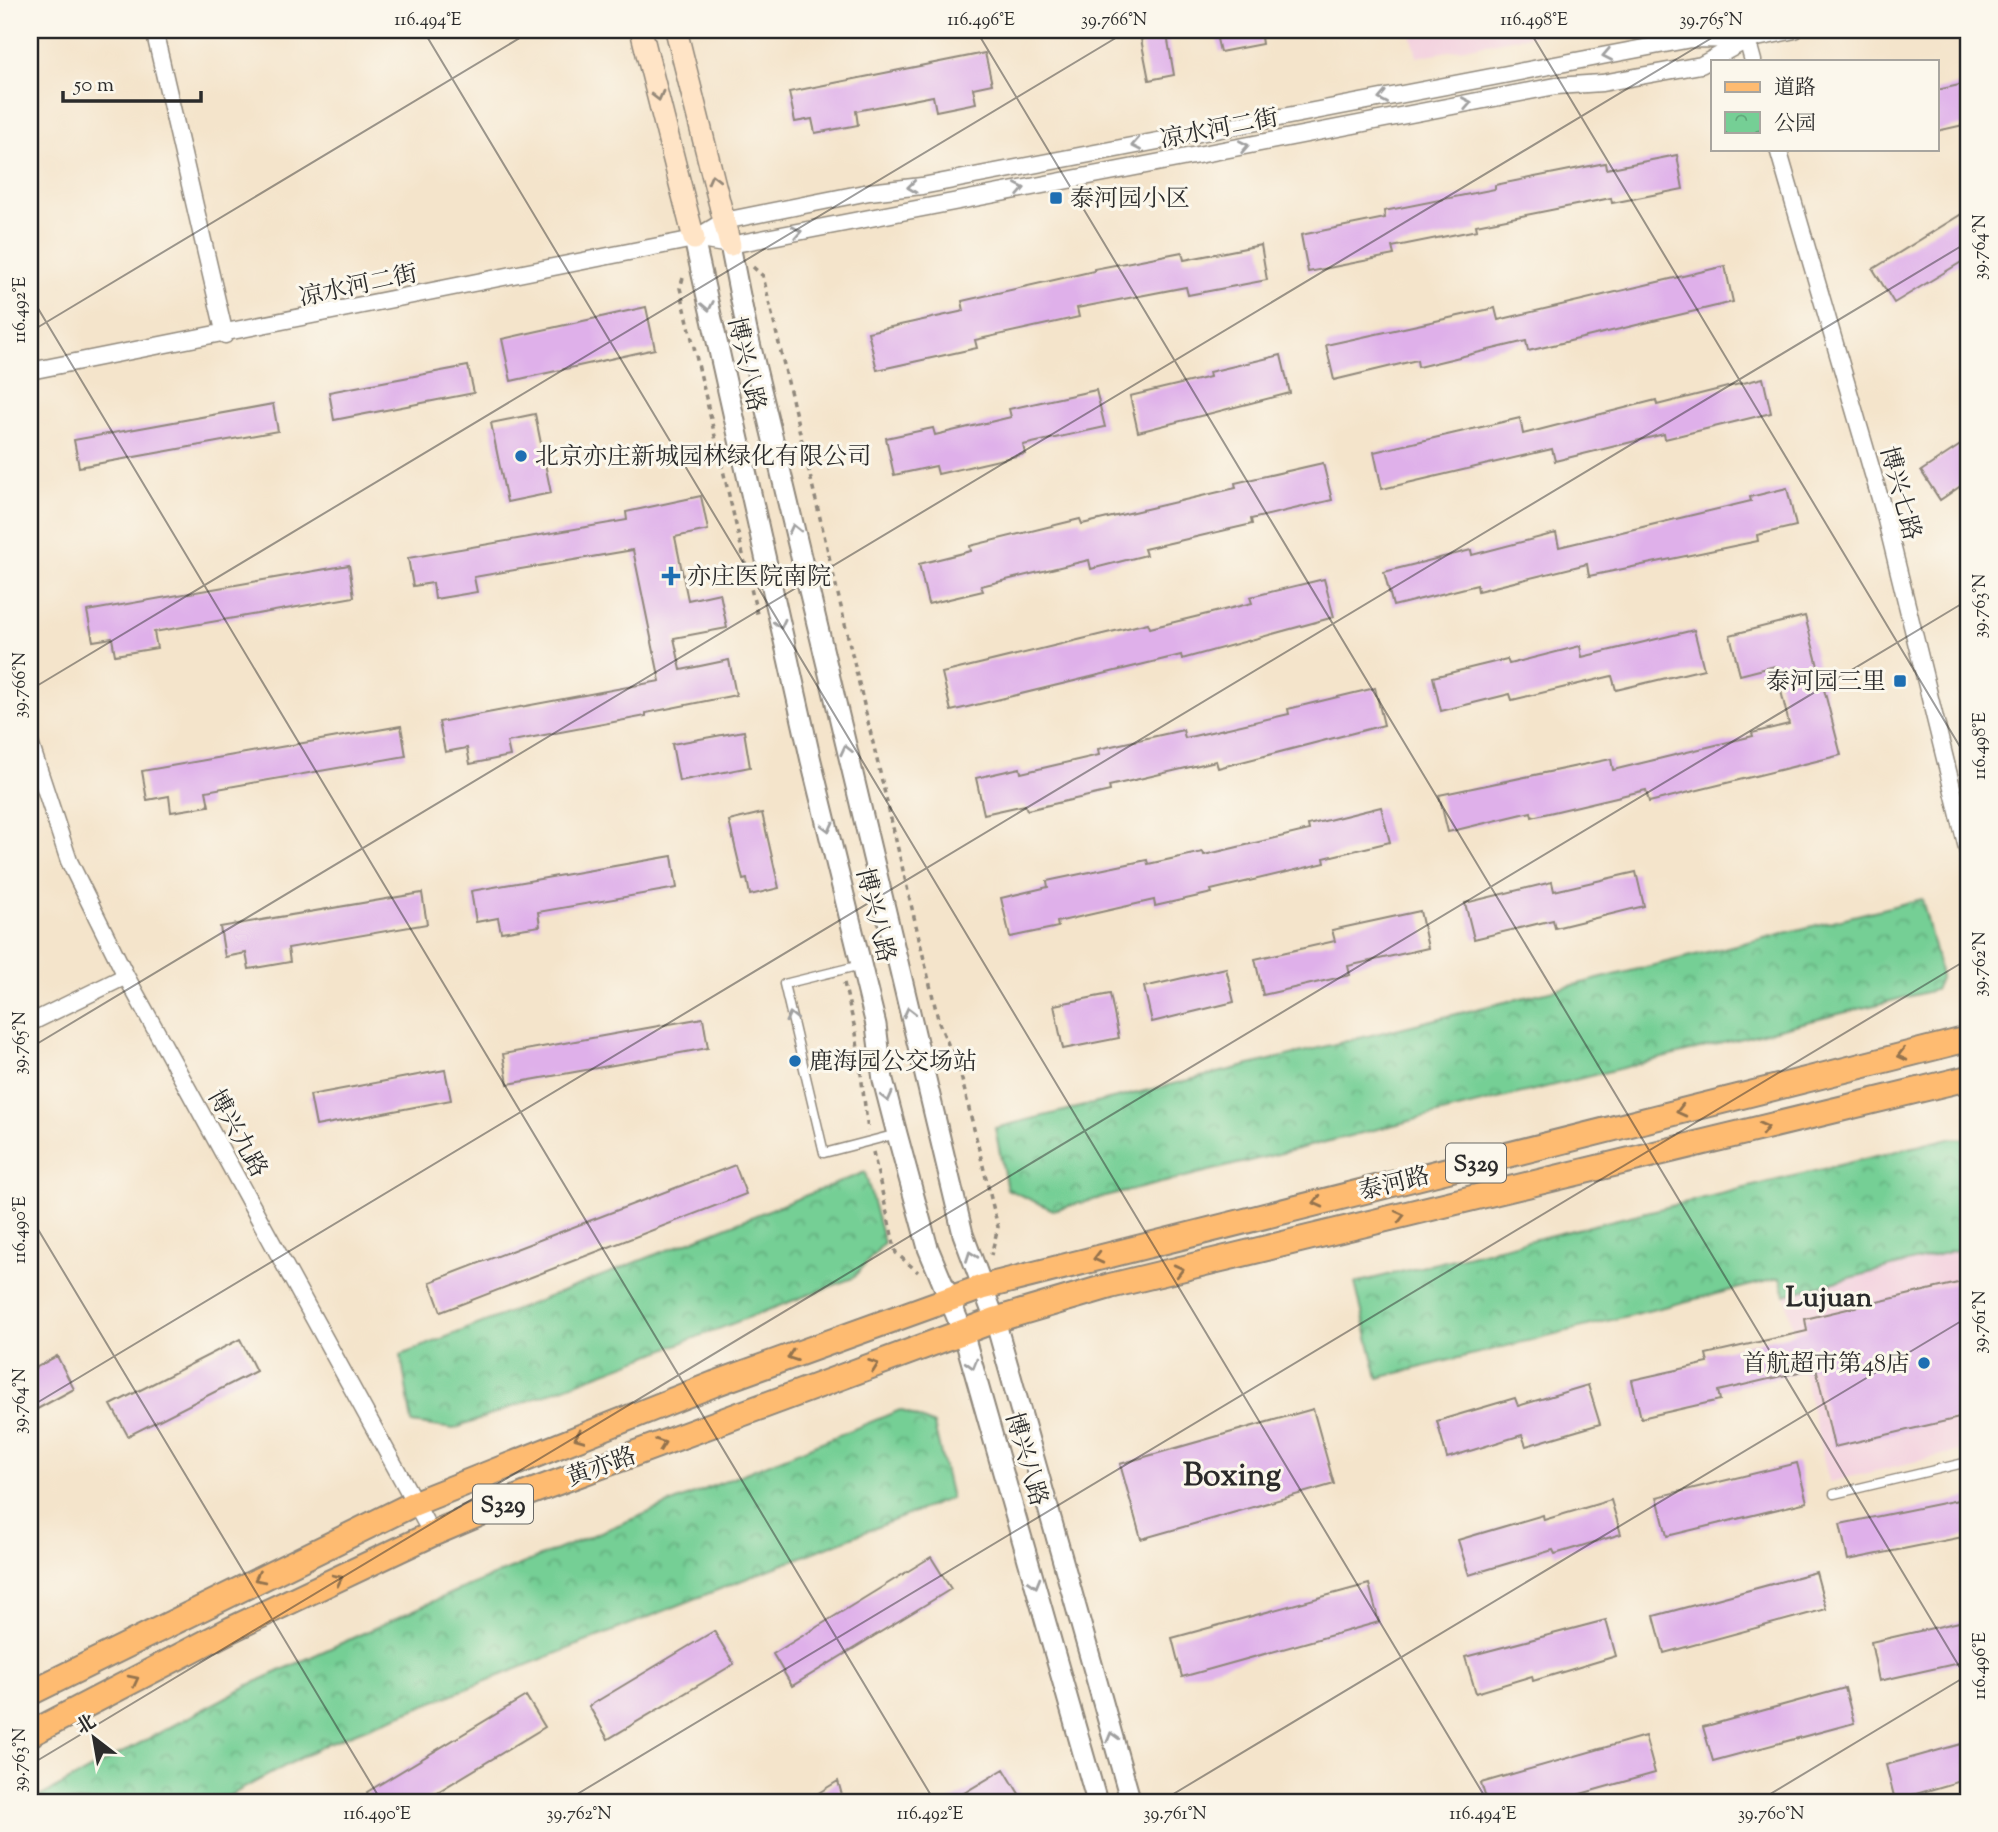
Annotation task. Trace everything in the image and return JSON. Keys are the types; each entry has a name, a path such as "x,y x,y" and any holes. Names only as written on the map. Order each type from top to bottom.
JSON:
{"main road":[{"name":"博兴八路","path":"641,30 694,239"},
{"name":"博兴八路","path":"676,30 730,245"},
{"name":"泰河路","path":"983,1287 1968,1039"},
{"name":"泰河路","path":"995,1320 1110,1286 1968,1078"},
{"name":"黄亦路","path":"30,1693 415,1503 714,1384 983,1287"},
{"name":"黄亦路","path":"30,1734 232,1629 432,1534 531,1492 995,1320"}],"street":[{"path":"154,30 225,335"},
{"name":"凉水河二街","path":"30,371 225,335 694,239 724,220 869,192 922,186 1691,39 1795,30"},
{"path":"1746,35 1753,60"},
{"name":"凉水河二街","path":"694,239 730,245 1556,86 1602,83 1701,65 1746,35"},
{"name":"博兴七路","path":"1778,150 1884,512 1968,852"},
{"name":"博兴八路","path":"694,239 727,396 861,965 897,1134 928,1248 963,1332 1097,1802"},
{"name":"博兴八路","path":"730,245 778,461 963,1234 995,1320 1131,1802"},
{"name":"博兴九路","path":"30,743 69,861 126,976 432,1534"},
{"path":"30,1023 126,976"}],"lane":[{"path":"861,965 783,984 824,1153 897,1134"},
{"path":"1834,1494 1968,1462"}],"path":[{"path":"730,245 763,276 939,1023 960,1072 996,1222 983,1287"}],"shaded area":[{"path":"1410,30 1560,30 1417,57"},
{"path":"1968,1247 1968,1449 1829,1482 1785,1295"}],"green space":[{"path":"1922,899 1941,976 1935,990 1053,1210 1007,1189 995,1128"},
{"path":"1950,1138 1968,1139 1968,1247 1785,1295 1780,1278 1378,1378 1355,1283"},
{"path":"865,1172 884,1243 853,1278 454,1429 412,1423 401,1355"},
{"path":"900,1410 934,1425 951,1498 326,1744 218,1802 30,1802 247,1686 456,1591"}],"building":[{"path":"1215,30 1260,30 1262,44 1220,52"},
{"path":"1167,35 1174,75 1149,80 1141,39"},
{"path":"985,53 992,84 973,88 976,103 936,111 933,96 856,111 858,125 815,133 812,119 795,122 789,92"},
{"path":"1968,83 1968,124 1938,131 1938,90"},
{"path":"1677,155 1683,189 1612,203 1611,198 1476,225 1477,230 1392,247 1394,255 1308,272 1301,235 1385,218 1384,211 1495,189 1495,185 1605,163 1606,169"},
{"path":"1968,210 1968,258 1894,303 1873,269"},
{"path":"1261,245 1267,280 1188,295 1186,287 1077,308 1079,317 975,340 977,348 877,370 868,332 964,311 962,301 1094,269 1182,252 1184,260"},
{"path":"1725,266 1733,302 1528,351 1526,341 1418,367 1417,360 1334,380 1326,345 1495,308 1498,320"},
{"path":"646,307 655,349 511,381 502,339"},
{"path":"1281,355 1290,393 1138,432 1130,396 1210,377 1209,372"},
{"path":"468,366 474,393 334,420 329,392"},
{"path":"1763,378 1771,413 1665,439 1664,434 1555,461 1552,449 1382,489 1374,452 1520,418 1523,434 1656,400 1657,405"},
{"path":"1096,390 1105,427 1023,445 1025,454 938,474 936,466 894,475 886,438 933,428 935,435 1011,417 1009,409"},
{"path":"273,404 278,431 79,467 74,440"},
{"path":"535,414 551,493 507,502 491,423"},
{"path":"1968,440 1968,481 1940,500 1921,471"},
{"path":"1323,463 1332,500 1251,519 1252,524 1144,549 1146,555 1091,569 1089,560 981,586 983,591 928,604 919,564 971,551 970,546 1080,519 1082,524 1236,488 1235,483"},
{"path":"1787,488 1796,526 1757,535 1758,541 1589,576 1587,564 1478,591 1477,585 1393,606 1384,572 1471,550 1472,555 1556,533 1559,547 1751,501 1750,497"},
{"path":"701,496 708,530 675,537 688,600 720,593 727,628 674,638 681,670 729,660 736,695 646,713 646,716 507,742 510,756 470,764 467,748 445,752 439,722 660,681 633,550 474,577 477,592 435,599 433,583 413,586 408,558 627,520 626,512"},
{"path":"349,565 354,597 154,632 157,648 115,655 112,638 93,641 87,611"},
{"path":"1324,579 1334,617 1182,659 1181,655 951,711 942,673 1148,623 1150,628 1252,603 1250,597"},
{"path":"1805,616 1841,755 1649,802 1646,790 1532,817 1531,812 1448,832 1439,795 1611,759 1613,770 1753,736 1752,733 1789,724 1775,666 1740,675 1730,635"},
{"path":"1694,630 1704,669 1616,690 1612,676 1512,700 1510,694 1441,711 1433,677 1507,659 1509,664 1580,646 1582,657"},
{"path":"1375,688 1384,725 1218,768 1216,761 1109,786 1110,791 1027,810 1025,805 984,814 976,778 1020,768 1021,773 1099,755 1098,749 1183,730 1185,738 1289,714 1288,709"},
{"path":"401,726 406,756 206,791 209,806 171,812 169,796 147,800 142,771"},
{"path":"744,731 750,767 679,781 672,744"},
{"path":"1381,807 1390,842 1324,858 1325,863 1211,890 1212,893 1155,906 1154,900 1057,922 1058,927 1010,937 1001,898 1048,887 1047,881 1147,860 1148,864 1203,852 1204,855 1309,830 1308,825"},
{"path":"762,813 779,888 750,895 747,879 743,880 729,821"},
{"path":"672,856 677,888 538,912 540,926 501,932 498,918 476,922 471,891"},
{"path":"1636,872 1644,906 1555,928 1553,920 1474,939 1465,903 1552,882 1554,891"},
{"path":"422,893 427,924 288,948 290,962 249,969 246,953 225,957 220,927"},
{"path":"1420,911 1428,948 1348,966 1350,975 1263,995 1255,959 1335,941 1332,930"},
{"path":"1226,968 1234,1002 1152,1022 1144,987"},
{"path":"1110,994 1119,1038 1063,1049 1054,1005"},
{"path":"703,1018 708,1048 508,1084 503,1054"},
{"path":"445,1070 451,1100 316,1126 310,1095"},
{"path":"735,1165 746,1194 441,1312 430,1282"},
{"path":"1962,1282 1968,1307 1968,1416 1834,1447 1816,1368 1718,1391 1720,1400 1641,1418 1632,1380 1708,1363 1706,1354 1807,1331 1805,1319"},
{"path":"240,1339 256,1371 128,1436 111,1405"},
{"path":"57,1356 74,1389 30,1413 30,1371"},
{"path":"1588,1385 1600,1424 1526,1446 1522,1435 1447,1458 1437,1421 1515,1398 1518,1406"},
{"path":"1313,1409 1334,1484 1141,1539 1120,1464"},
{"path":"1797,1463 1807,1502 1667,1536 1657,1497"},
{"path":"1968,1498 1968,1536 1848,1560 1840,1524"},
{"path":"1611,1500 1621,1534 1555,1554 1553,1550 1469,1575 1458,1540 1543,1515 1544,1520"},
{"path":"931,1557 951,1589 792,1686 773,1654"},
{"path":"1816,1572 1826,1609 1664,1653 1654,1616"},
{"path":"1369,1584 1379,1622 1182,1677 1172,1638"},
{"path":"1606,1620 1616,1656 1533,1681 1532,1676 1476,1693 1465,1657"},
{"path":"1968,1620 1968,1661 1879,1681 1871,1642"},
{"path":"714,1631 734,1664 608,1739 589,1706"},
{"path":"1845,1688 1854,1723 1713,1761 1703,1727"},
{"path":"526,1696 545,1727 421,1802 373,1802 367,1792"},
{"path":"1645,1736 1655,1773 1552,1802 1487,1802 1481,1783"},
{"path":"1968,1742 1968,1779 1895,1800 1886,1765"},
{"path":"1004,1769 1024,1802 949,1802"},
{"path":"838,1781 844,1802 804,1802"}],"place":[{"name":"泰河园小区","path":"1056,198"},
{"name":"北京亦庄新城园林绿化有限公司","path":"521,456"},
{"name":"亦庄医院南院","path":"671,576"},
{"name":"泰河园三里","path":"1900,681"},
{"name":"鹿海园公交场站","path":"795,1061"},
{"name":"首航超市第48店","path":"1924,1363"}],"district":[{"name":"Lujuan","path":"1829,1296"},
{"name":"Boxing","path":"1232,1474"}]}
